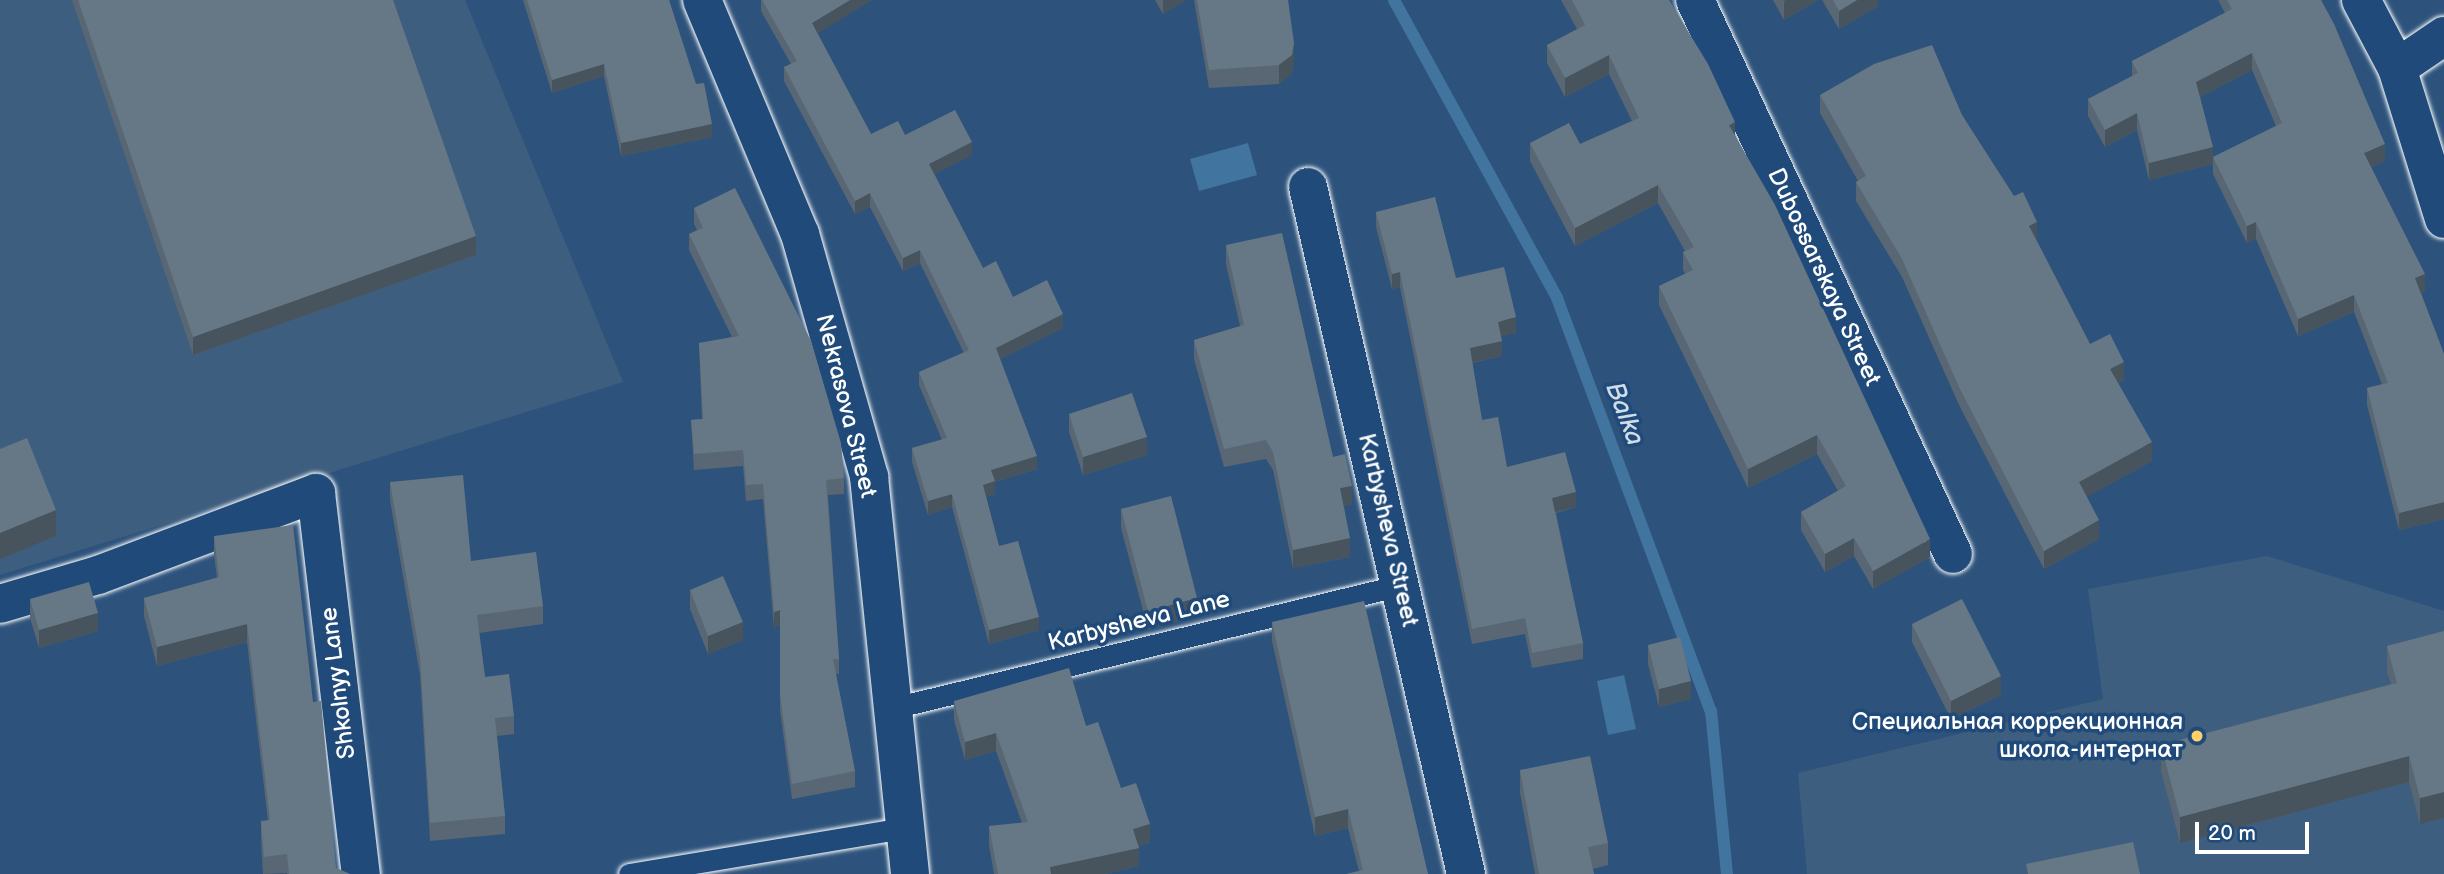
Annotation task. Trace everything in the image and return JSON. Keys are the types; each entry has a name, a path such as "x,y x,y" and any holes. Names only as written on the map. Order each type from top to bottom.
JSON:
{"street":[{"name":"Nekrasova Street","path":"702,0 800,234 869,477 889,709 910,874"},
{"name":"Dubossarskaya Street","path":"1695,0 1953,554"},
{"path":"2361,0 2397,68 2444,219"},
{"path":"2397,68 2444,36"},
{"name":"Karbysheva Street","path":"1308,187 1466,874"},
{"name":"Shkolnyy Lane","path":"0,604 316,493 361,874"}],"lane":[{"name":"Karbysheva Lane","path":"889,709 1401,585"},
{"path":"629,874 904,828"}],"shaded area":[{"path":"0,0 465,0 623,382 0,575"},
{"path":"1248,143 1257,175 1199,191 1190,159"},
{"name":"Специальная коррекционная школа-интернат","path":"2267,556 2444,611 2444,874 1807,874 1798,773 2103,699 2088,589"},
{"path":"1624,675 1636,729 1608,735 1597,681"}],"building":[{"path":"78,0 393,0 476,236 193,337"},
{"path":"527,0 669,0 696,84 704,83 712,124 621,143 604,64 552,80"},
{"path":"762,0 850,0 812,23 871,134 898,121 905,135 955,110 972,142 929,164 983,268 996,261 1013,297 1047,280 1063,314 996,348 1037,456 991,470 995,481 983,485 999,546 1018,541 1039,617 989,630 952,494 928,501 912,448 947,438 919,372 969,350 920,250 903,258 870,193 855,201 784,67 797,61"},
{"path":"1197,0 1288,0 1294,43 1292,55 1279,65 1209,70"},
{"path":"1572,0 1669,0 1708,64 1735,122 1729,125 1775,205 1930,539 1873,571 1854,538 1825,554 1801,512 1846,486 1817,435 1748,469 1659,286 1693,270 1683,252 1694,247 1658,185 1575,228 1530,143 1569,123 1580,144 1639,118 1609,55 1565,78 1547,45 1585,25"},
{"path":"1833,0 1857,0 1839,11"},
{"path":"2227,0 2321,0 2334,24 2385,144 2364,153 2425,274 2415,278 2444,354 2444,502 2399,513 2367,388 2388,383 2354,295 2298,319 2256,222 2247,226 2213,157 2282,123 2252,53 2196,82 2213,147 2149,163 2137,113 2105,130 2088,99 2138,73 2132,61 2232,9"},
{"path":"1932,45 1962,115 2014,196 2023,192 2037,222 2029,226 2090,344 2110,334 2124,362 2110,369 2152,442 2079,482 2099,520 2044,551 1959,387 1902,259 1856,182 1866,176 1820,95 1874,64"},
{"path":"735,188 811,341 841,443 844,478 826,480 839,659 833,659 855,771 792,784 780,694 780,610 774,612 763,484 746,485 743,450 694,454 691,420 703,419 699,343 739,336 689,234 703,228 694,208"},
{"path":"1435,197 1456,278 1504,267 1516,317 1498,322 1502,341 1470,348 1482,420 1498,417 1507,467 1565,452 1576,492 1552,498 1583,643 1532,653 1525,618 1472,629 1400,272 1392,274 1376,212"},
{"path":"1282,233 1333,457 1345,454 1352,486 1340,488 1350,538 1293,550 1273,452 1266,440 1224,449 1194,340 1244,325 1226,245"},
{"path":"1132,393 1147,437 1083,457 1069,414"},
{"path":"27,438 56,510 0,533 0,449"},
{"path":"463,475 471,561 536,552 543,606 477,615 485,677 509,674 514,716 495,718 505,816 430,823 420,656 390,482"},
{"path":"1171,496 1197,598 1148,611 1121,509"},
{"path":"293,525 313,702 321,701 336,868 350,874 289,874 287,854 264,857 261,821 270,820 247,624 157,647 144,598 219,577 214,536"},
{"path":"723,576 743,622 708,636 690,590"},
{"path":"89,582 98,613 39,630 30,599"},
{"path":"1962,599 2001,676 1951,701 1912,624"},
{"path":"1364,601 1428,874 1346,874 1363,870 1348,809 1315,817 1272,622"},
{"path":"2444,631 2444,792 2420,798 2409,756 2180,817 2161,745 2397,683 2387,646"},
{"path":"1680,637 1691,681 1659,689 1648,645"},
{"path":"1069,668 1086,726 1098,722 1121,788 1136,783 1150,824 1133,829 1139,848 1050,867 1051,874 998,874 989,826 1028,822 996,733 965,742 954,701"},
{"path":"1590,756 1608,843 1588,847 1594,874 1539,874 1520,770"},
{"path":"2133,842 2140,874 2028,874 2026,864"}],"waterway":[{"name":"Balka","path":"1394,0 1557,298 1711,711 1727,874"}],"place":[{"name":"Специальная коррекционная школа-интернат","path":"2197,736"}]}
